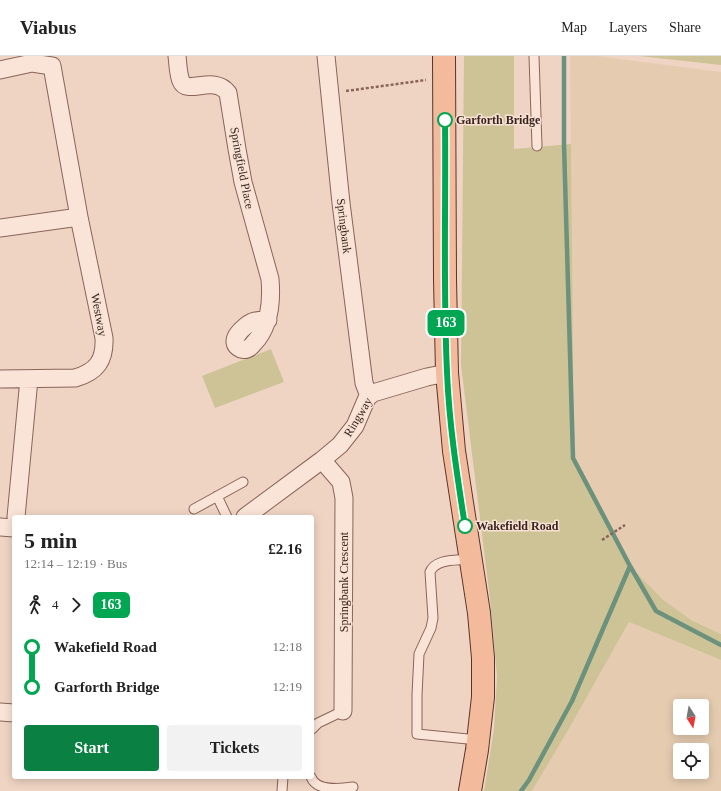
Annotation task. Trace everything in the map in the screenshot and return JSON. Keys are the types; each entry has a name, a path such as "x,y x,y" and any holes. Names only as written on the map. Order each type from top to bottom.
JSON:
{"main road":[{"path":"444,56 447,373 454,451 479,612 483,658 483,697 470,791"}],"street":[{"name":"Springfield Place","path":"177,56 180,79 183,84 188,87 217,84 226,89 230,98 243,182 270,279 271,294 268,320"},
{"name":"Springbank","path":"326,56 342,211 364,383 369,396"},
{"name":"Westway","path":"0,70 32,63 52,66 79,217 104,338 104,349 101,360 95,368 86,375 75,378 0,378"},
{"path":"0,228 79,217"},
{"name":"Ringway","path":"248,515 340,445 354,426 369,396 380,390 427,376 447,373"},
{"path":"16,515 29,379"},
{"name":"Springbank Crescent","path":"322,460 341,482 344,498 343,711"},
{"path":"0,527 12,528"},
{"path":"0,712 12,714"}],"lane":[{"path":"534,56 537,146"},
{"path":"194,509 243,482"},
{"path":"217,496 226,515"},
{"path":"470,559 441,562 434,565 430,572 433,618 431,628 419,654 417,734 478,740"},
{"path":"314,728 318,723 343,711"},
{"path":"282,791 283,779"},
{"path":"312,779 319,786 330,790 353,787"}],"path":[{"path":"330,94 444,78"},
{"path":"603,539 625,524"}],"shaded area":[{"path":"464,56 514,56 514,149 571,144 574,458 630,566 662,599 691,620 721,634 721,660 629,622 532,791 484,791 494,729 497,676 490,599 461,365"},
{"path":"570,56 596,56 721,72 721,634 691,620 661,599 630,566 573,458"},
{"path":"639,56 721,56 721,65"},
{"path":"271,349 284,382 215,408 202,376"},
{"path":"629,622 721,660 721,791 532,791"}],"waterway":[{"path":"564,56 564,144 573,458 630,566 656,611 721,645"},
{"path":"521,791 529,780 572,701 630,566"}],"bus line":[{"name":"163","path":"445,120 445,279 447,373 454,451 465,526"}],"place":[{"name":"Garforth Bridge","path":"445,120"},
{"name":"Wakefield Road","path":"465,526"}]}
